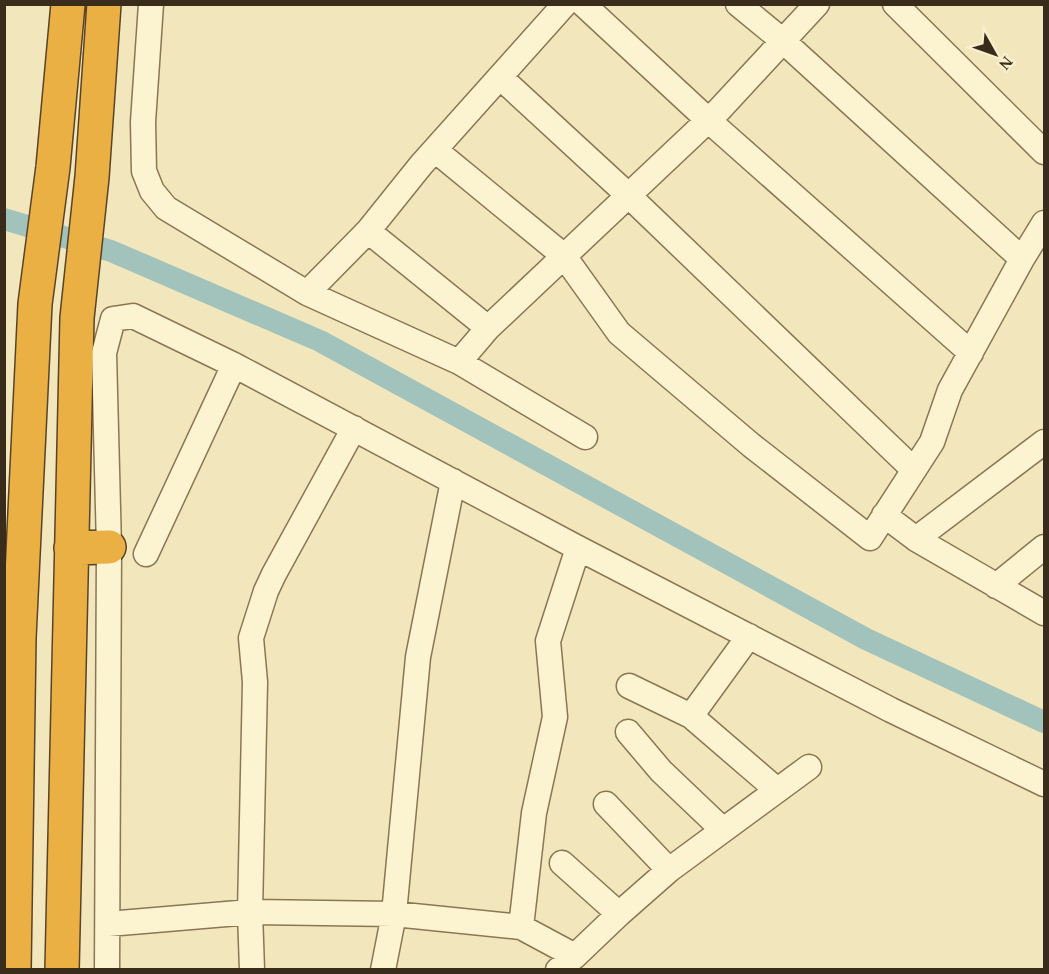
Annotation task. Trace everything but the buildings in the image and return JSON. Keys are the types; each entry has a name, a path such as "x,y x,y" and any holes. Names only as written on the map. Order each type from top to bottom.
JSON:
{"highway":[{"path":"14,955 19,638 15,496 35,304 53,168 68,4"},
{"path":"62,969 77,318 92,177 104,4"},
{"path":"72,548 109,548"}],"street":[{"path":"151,4 142,148 144,171 152,191 166,208 307,293 459,362 585,437"},
{"path":"307,293 368,231 435,150 565,4"},
{"path":"583,4 708,120 971,353"},
{"path":"738,4 783,41 1022,259"},
{"path":"459,362 488,328 708,120 817,4"},
{"path":"895,4 1044,152"},
{"path":"500,77 628,195 914,470"},
{"path":"435,150 564,255 620,333 751,446 870,538 932,442 950,390 1044,223"},
{"path":"368,231 488,328"},
{"path":"107,969 109,548 104,353 113,319 133,316 234,364 579,548 891,710 1044,784"},
{"path":"146,554 234,364"},
{"path":"252,969 250,912 255,682 252,632 274,574 354,428"},
{"path":"916,538 1044,442"},
{"path":"383,969 394,914 418,657 453,481"},
{"path":"884,516 916,538 1044,613"},
{"path":"996,586 1044,547"},
{"path":"521,927 534,813 555,717 548,642 579,548"},
{"path":"691,716 749,636"},
{"path":"629,687 691,716 777,790"},
{"path":"628,732 662,771 723,830"},
{"path":"108,924 250,912 394,914 521,927 566,963 669,870 809,767"},
{"path":"606,804 669,870"},
{"path":"562,863 618,914"}],"waterway":[{"path":"4,219 111,251 320,341 866,639 1044,722"}]}
